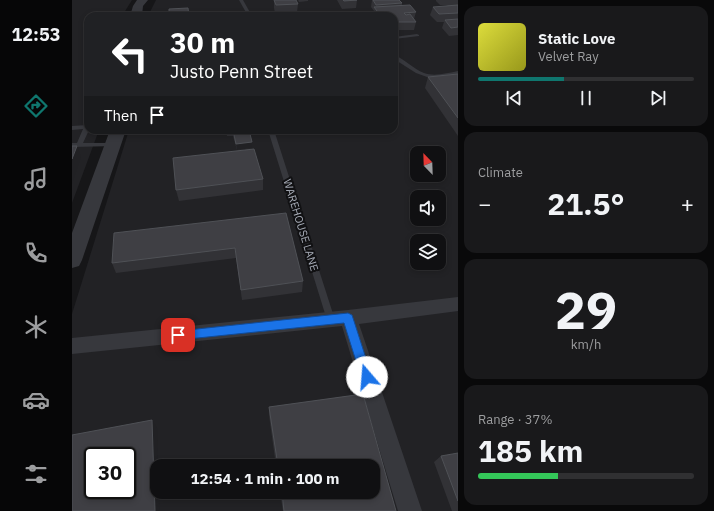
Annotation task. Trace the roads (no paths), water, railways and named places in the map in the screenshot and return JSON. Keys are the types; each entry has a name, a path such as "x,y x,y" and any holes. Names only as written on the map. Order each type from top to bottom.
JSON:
{"street":[{"path":"137,12 138,6 143,0"},
{"path":"72,260 115,138"},
{"path":"72,346 339,319 458,304"},
{"name":"WAREHOUSE LANE","path":"339,319 410,511"}],"lane":[{"path":"241,0 248,12"},
{"path":"398,38 418,35"},
{"path":"398,59 421,74 429,75 458,73"},
{"path":"72,128 84,127"},
{"path":"80,145 84,133"},
{"name":"WAREHOUSE LANE","path":"272,134 339,319"},
{"path":"72,145 80,145 115,138"}]}
